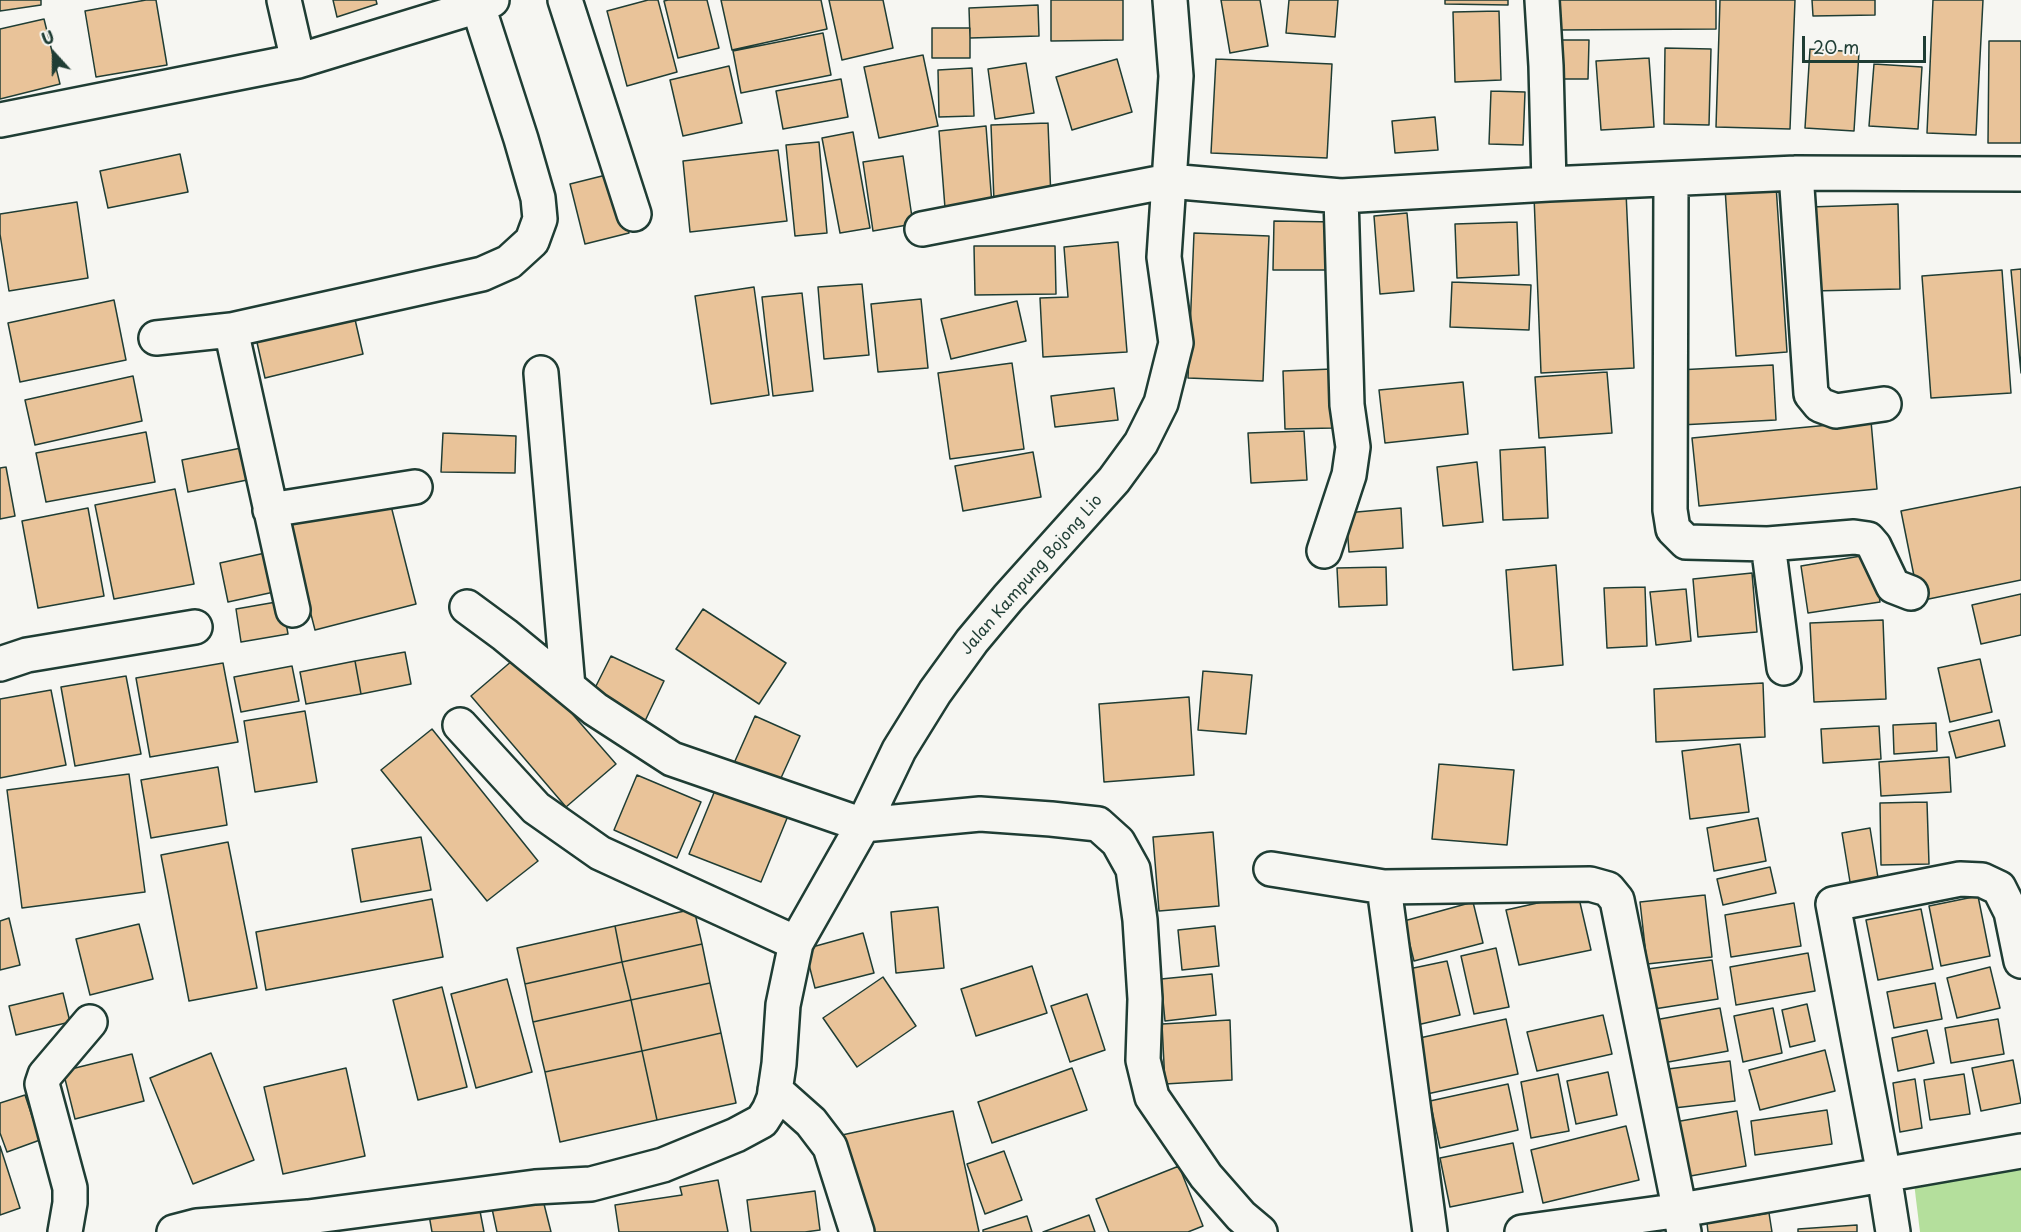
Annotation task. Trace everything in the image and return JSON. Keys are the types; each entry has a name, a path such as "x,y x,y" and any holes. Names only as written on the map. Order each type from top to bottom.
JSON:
{"street":[{"path":"284,0 298,61"},
{"path":"565,0 634,214"},
{"name":"Jalan Kampung Bojong Lio","path":"377,1220 535,1187 591,1184 663,1165 762,1122 770,1110 779,1064 783,1005 796,944 863,825 899,750 935,692 972,641 1114,480 1141,443 1161,403 1176,344 1164,257 1176,76 1170,0"},
{"path":"1542,0 1549,184"},
{"path":"0,120 298,61 485,3 538,198 540,219 532,241 509,262 482,274 231,330 156,338"},
{"path":"922,229 1169,181 1341,196 1796,173 2021,174"},
{"path":"1796,173 1811,394 1820,405 1836,411 1884,404"},
{"path":"1671,180 1670,510 1673,529 1686,542 1768,544 1863,537 1874,546 1893,586 1911,593"},
{"path":"1324,551 1349,475 1353,447 1347,405 1341,196"},
{"path":"231,330 293,609"},
{"path":"541,373 568,687"},
{"path":"270,510 415,487"},
{"path":"1768,544 1784,668"},
{"path":"467,607 506,634 595,709 672,759 863,825 980,814 1098,824 1118,842 1133,869 1135,879 1145,999 1143,1060 1152,1097 1206,1176 1241,1216 1260,1232"},
{"path":"0,664 27,655 195,627"},
{"path":"460,725 536,808 600,854 796,944"},
{"path":"1271,869 1384,887 1590,884 1608,889 1617,900 1683,1221"},
{"path":"1893,1232 1833,904 1960,879 1982,880 1999,888 2011,912 2021,961"},
{"path":"1384,887 1430,1232"},
{"path":"65,1232 70,1188 42,1084 45,1075 90,1022"},
{"path":"775,1090 811,1122 830,1147 857,1232"},
{"path":"1522,1232 1683,1221 1884,1174 2021,1151"},
{"path":"174,1232 197,1226 308,1217 377,1220"}],"green space":[{"path":"2021,1170 2021,1232 1920,1232 1914,1183"}],"building":[{"path":"0,0 41,0 41,5 0,11"},
{"path":"156,0 167,65 96,77 85,11"},
{"path":"333,0 376,0 377,4 337,17"},
{"path":"648,0 658,0 677,72 627,86 607,11"},
{"path":"707,0 719,48 678,58 664,1"},
{"path":"721,0 821,0 827,29 732,50"},
{"path":"829,0 883,0 893,48 842,60"},
{"path":"1051,0 1123,0 1123,40 1051,41"},
{"path":"1221,0 1260,0 1268,46 1230,53"},
{"path":"1289,0 1338,0 1335,37 1286,33"},
{"path":"1445,0 1508,0 1508,5 1445,4"},
{"path":"1557,0 1716,0 1716,29 1557,30"},
{"path":"1720,0 1795,0 1790,129 1716,127"},
{"path":"1812,0 1875,0 1875,15 1813,16"},
{"path":"1933,0 1983,0 1976,135 1927,133"},
{"path":"1038,5 1039,36 970,38 969,8"},
{"path":"1499,11 1501,80 1455,82 1453,12"},
{"path":"44,19 60,84 0,99 0,29"},
{"path":"932,28 970,28 970,58 932,58"},
{"path":"823,33 831,75 741,93 733,51"},
{"path":"1559,40 1589,40 1588,79 1558,79"},
{"path":"1989,41 2021,41 2021,143 1988,143"},
{"path":"1665,48 1711,49 1709,125 1664,124"},
{"path":"1810,49 1859,52 1854,131 1805,128"},
{"path":"923,55 938,126 879,138 864,67"},
{"path":"1649,58 1654,127 1601,130 1596,61"},
{"path":"1117,59 1132,112 1072,130 1056,77"},
{"path":"1216,59 1332,64 1327,158 1211,153"},
{"path":"1026,63 1034,113 995,119 988,69"},
{"path":"1874,64 1922,67 1918,129 1869,126"},
{"path":"729,66 742,123 683,136 670,80"},
{"path":"972,68 974,116 939,117 938,70"},
{"path":"841,79 848,117 783,129 776,91"},
{"path":"1491,91 1525,92 1523,145 1489,144"},
{"path":"1435,117 1438,150 1395,153 1392,121"},
{"path":"1048,123 1051,199 994,201 991,125"},
{"path":"986,126 992,205 945,208 939,131"},
{"path":"853,132 870,228 840,233 822,138"},
{"path":"819,142 827,233 795,236 786,145"},
{"path":"778,150 787,221 690,232 683,161"},
{"path":"180,154 188,192 108,208 100,171"},
{"path":"903,156 913,224 873,231 863,162"},
{"path":"614,173 629,233 585,244 570,184"},
{"path":"1776,185 1787,352 1736,356 1725,188"},
{"path":"1626,192 1634,368 1541,373 1534,196"},
{"path":"77,202 88,278 9,291 0,234 0,214"},
{"path":"1898,204 1900,289 1812,291 1810,207"},
{"path":"1407,213 1414,291 1380,294 1374,216"},
{"path":"1274,221 1336,222 1335,270 1273,270"},
{"path":"1517,222 1519,275 1457,278 1455,224"},
{"path":"1194,233 1269,236 1263,381 1188,378"},
{"path":"1118,242 1127,352 1043,357 1040,298 1068,297 1064,247"},
{"path":"974,246 1055,246 1056,294 975,295"},
{"path":"2021,269 2021,373 2011,270"},
{"path":"2002,270 2011,393 1931,398 1922,276"},
{"path":"1452,282 1531,285 1529,330 1450,327"},
{"path":"862,284 869,355 824,359 818,287"},
{"path":"754,287 769,395 711,404 695,296"},
{"path":"802,293 813,391 773,396 762,297"},
{"path":"921,299 928,368 878,372 871,304"},
{"path":"114,300 126,360 20,382 8,323"},
{"path":"1017,301 1026,341 951,359 941,319"},
{"path":"354,315 363,354 265,378 256,338"},
{"path":"1012,363 1024,449 950,459 938,373"},
{"path":"1773,365 1776,420 1680,425 1678,370"},
{"path":"1332,369 1334,428 1285,429 1283,371"},
{"path":"1607,372 1612,433 1539,438 1535,377"},
{"path":"133,376 142,421 35,445 25,400"},
{"path":"1463,382 1468,434 1385,443 1379,390"},
{"path":"1114,388 1118,420 1055,427 1051,396"},
{"path":"1871,421 1877,489 1699,506 1692,438"},
{"path":"1304,431 1307,480 1251,483 1248,433"},
{"path":"146,432 155,482 46,502 36,453"},
{"path":"443,433 516,436 515,473 441,472"},
{"path":"1545,447 1548,518 1503,520 1500,450"},
{"path":"241,448 247,480 188,492 182,460"},
{"path":"1033,452 1041,497 963,511 955,466"},
{"path":"1477,462 1483,522 1443,526 1437,467"},
{"path":"6,467 15,516 0,519 0,468"},
{"path":"2021,487 2021,580 1919,601 1901,511"},
{"path":"175,489 194,584 114,599 95,505"},
{"path":"389,498 416,604 315,630 288,525"},
{"path":"88,508 104,596 38,608 22,521"},
{"path":"1401,508 1403,548 1349,552 1346,513"},
{"path":"265,553 274,592 228,602 220,563"},
{"path":"1873,554 1880,602 1808,613 1801,566"},
{"path":"1556,565 1563,665 1513,670 1506,570"},
{"path":"1386,567 1387,605 1339,607 1337,568"},
{"path":"1752,573 1757,632 1698,637 1693,579"},
{"path":"1645,587 1647,646 1607,648 1604,588"},
{"path":"1686,589 1691,641 1656,645 1650,592"},
{"path":"2021,594 2021,635 1981,644 1972,605"},
{"path":"282,601 288,634 241,642 236,609"},
{"path":"703,609 786,663 759,704 676,649"},
{"path":"1883,620 1886,699 1814,702 1810,623"},
{"path":"405,652 411,684 361,694 355,661"},
{"path":"520,654 616,764 566,807 471,696"},
{"path":"611,656 664,681 645,721 591,696"},
{"path":"1980,659 1992,712 1950,722 1938,668"},
{"path":"355,661 361,694 306,704 300,672"},
{"path":"223,663 238,742 150,757 136,678"},
{"path":"292,666 299,701 241,712 234,677"},
{"path":"1203,671 1252,675 1246,734 1198,730"},
{"path":"126,676 141,754 75,766 61,687"},
{"path":"1763,683 1765,737 1656,742 1654,689"},
{"path":"51,690 66,765 0,778 0,699"},
{"path":"1189,697 1194,775 1104,782 1099,704"},
{"path":"305,711 317,782 255,792 244,721"},
{"path":"755,716 800,736 776,789 731,770"},
{"path":"1999,720 2005,746 1956,758 1949,732"},
{"path":"1936,723 1937,751 1894,754 1893,725"},
{"path":"1879,726 1881,759 1823,763 1821,729"},
{"path":"432,729 538,861 487,901 381,770"},
{"path":"1740,744 1749,812 1690,819 1682,751"},
{"path":"1949,757 1951,792 1881,796 1879,762"},
{"path":"1439,764 1514,770 1507,845 1432,839"},
{"path":"218,767 227,825 151,838 141,780"},
{"path":"129,774 145,892 22,908 7,790"},
{"path":"637,775 701,802 677,858 614,830"},
{"path":"718,783 790,811 761,882 689,854"},
{"path":"1927,802 1929,864 1881,865 1880,803"},
{"path":"1758,818 1766,861 1714,871 1707,828"},
{"path":"1870,828 1879,884 1851,888 1842,833"},
{"path":"1213,832 1219,906 1159,911 1153,837"},
{"path":"421,837 431,890 361,902 352,849"},
{"path":"228,842 257,988 189,1001 161,855"},
{"path":"1770,867 1776,893 1723,905 1717,879"},
{"path":"1578,894 1591,950 1519,965 1506,910"},
{"path":"1705,895 1712,957 1647,964 1640,902"},
{"path":"1978,896 1990,956 1941,966 1929,906"},
{"path":"432,899 443,957 266,990 256,932"},
{"path":"1473,902 1483,943 1414,961 1404,921"},
{"path":"1794,903 1801,946 1731,957 1725,915"},
{"path":"938,907 944,968 896,973 891,912"},
{"path":"694,909 702,944 622,962 615,926"},
{"path":"1921,909 1933,969 1878,980 1866,920"},
{"path":"9,918 20,965 0,970 0,921"},
{"path":"139,924 153,979 90,995 76,939"},
{"path":"615,926 622,962 525,984 517,948"},
{"path":"1215,926 1219,966 1182,970 1178,930"},
{"path":"863,933 874,973 815,988 805,949"},
{"path":"702,944 710,983 631,1000 622,962"},
{"path":"1496,948 1509,1007 1474,1014 1461,956"},
{"path":"1808,953 1815,991 1736,1005 1730,967"},
{"path":"1712,960 1718,999 1654,1009 1648,969"},
{"path":"1447,961 1460,1015 1417,1025 1404,970"},
{"path":"622,962 631,1000 533,1022 525,984"},
{"path":"1032,966 1047,1013 976,1036 961,989"},
{"path":"1990,967 2000,1008 1957,1018 1947,978"},
{"path":"1212,974 1216,1015 1165,1021 1161,979"},
{"path":"883,977 916,1026 857,1067 823,1018"},
{"path":"507,979 532,1072 476,1088 451,994"},
{"path":"710,983 721,1033 642,1051 631,1000"},
{"path":"1935,983 1942,1019 1894,1028 1887,992"},
{"path":"442,987 467,1087 418,1100 393,1000"},
{"path":"63,993 70,1022 16,1035 9,1006"},
{"path":"1087,994 1105,1050 1070,1062 1051,1006"},
{"path":"631,1000 642,1051 545,1072 533,1022"},
{"path":"1807,1004 1815,1041 1790,1047 1782,1010"},
{"path":"1720,1008 1728,1051 1663,1063 1655,1020"},
{"path":"1773,1008 1782,1053 1743,1062 1734,1016"},
{"path":"1603,1015 1612,1054 1537,1071 1527,1032"},
{"path":"1506,1019 1518,1074 1427,1094 1415,1039"},
{"path":"1998,1019 2004,1054 1951,1063 1945,1028"},
{"path":"1230,1020 1232,1080 1165,1084 1162,1024"},
{"path":"1927,1030 1934,1063 1898,1071 1892,1038"},
{"path":"721,1033 736,1103 657,1120 642,1051"},
{"path":"1825,1050 1835,1091 1760,1110 1749,1070"},
{"path":"642,1051 657,1120 560,1142 545,1072"},
{"path":"211,1053 254,1160 193,1184 150,1078"},
{"path":"132,1054 144,1101 75,1119 63,1071"},
{"path":"2013,1060 2021,1103 1981,1111 1972,1068"},
{"path":"1730,1061 1735,1101 1674,1108 1668,1069"},
{"path":"346,1068 365,1156 283,1174 264,1087"},
{"path":"1072,1068 1087,1110 992,1143 978,1102"},
{"path":"1608,1072 1617,1115 1576,1124 1567,1081"},
{"path":"1558,1074 1569,1131 1531,1138 1521,1082"},
{"path":"1964,1074 1970,1114 1930,1120 1924,1080"},
{"path":"1915,1079 1922,1128 1900,1132 1893,1083"},
{"path":"1508,1084 1518,1130 1440,1148 1430,1101"},
{"path":"25,1095 40,1140 7,1152 0,1133 0,1103"},
{"path":"1827,1110 1832,1144 1755,1155 1751,1121"},
{"path":"953,1111 979,1232 868,1232 842,1135"},
{"path":"1737,1111 1746,1166 1685,1177 1675,1122"},
{"path":"1626,1126 1639,1180 1543,1203 1531,1150"},
{"path":"1513,1143 1523,1192 1450,1207 1440,1158"},
{"path":"0,1146 20,1208 0,1215"},
{"path":"1004,1151 1022,1200 985,1214 967,1164"},
{"path":"1179,1166 1203,1226 1188,1232 1109,1232 1096,1199"},
{"path":"718,1180 728,1232 619,1232 615,1205 682,1195 680,1187"},
{"path":"815,1191 820,1230 751,1232 747,1200"},
{"path":"541,1192 551,1232 497,1232 491,1204"},
{"path":"479,1206 484,1232 432,1232 429,1215"},
{"path":"1769,1213 1772,1232 1708,1232 1707,1223"},
{"path":"1089,1215 1095,1232 1043,1232"},
{"path":"1027,1216 1032,1232 983,1232 983,1230"},
{"path":"1857,1225 1857,1232 1798,1232 1798,1229"}]}
